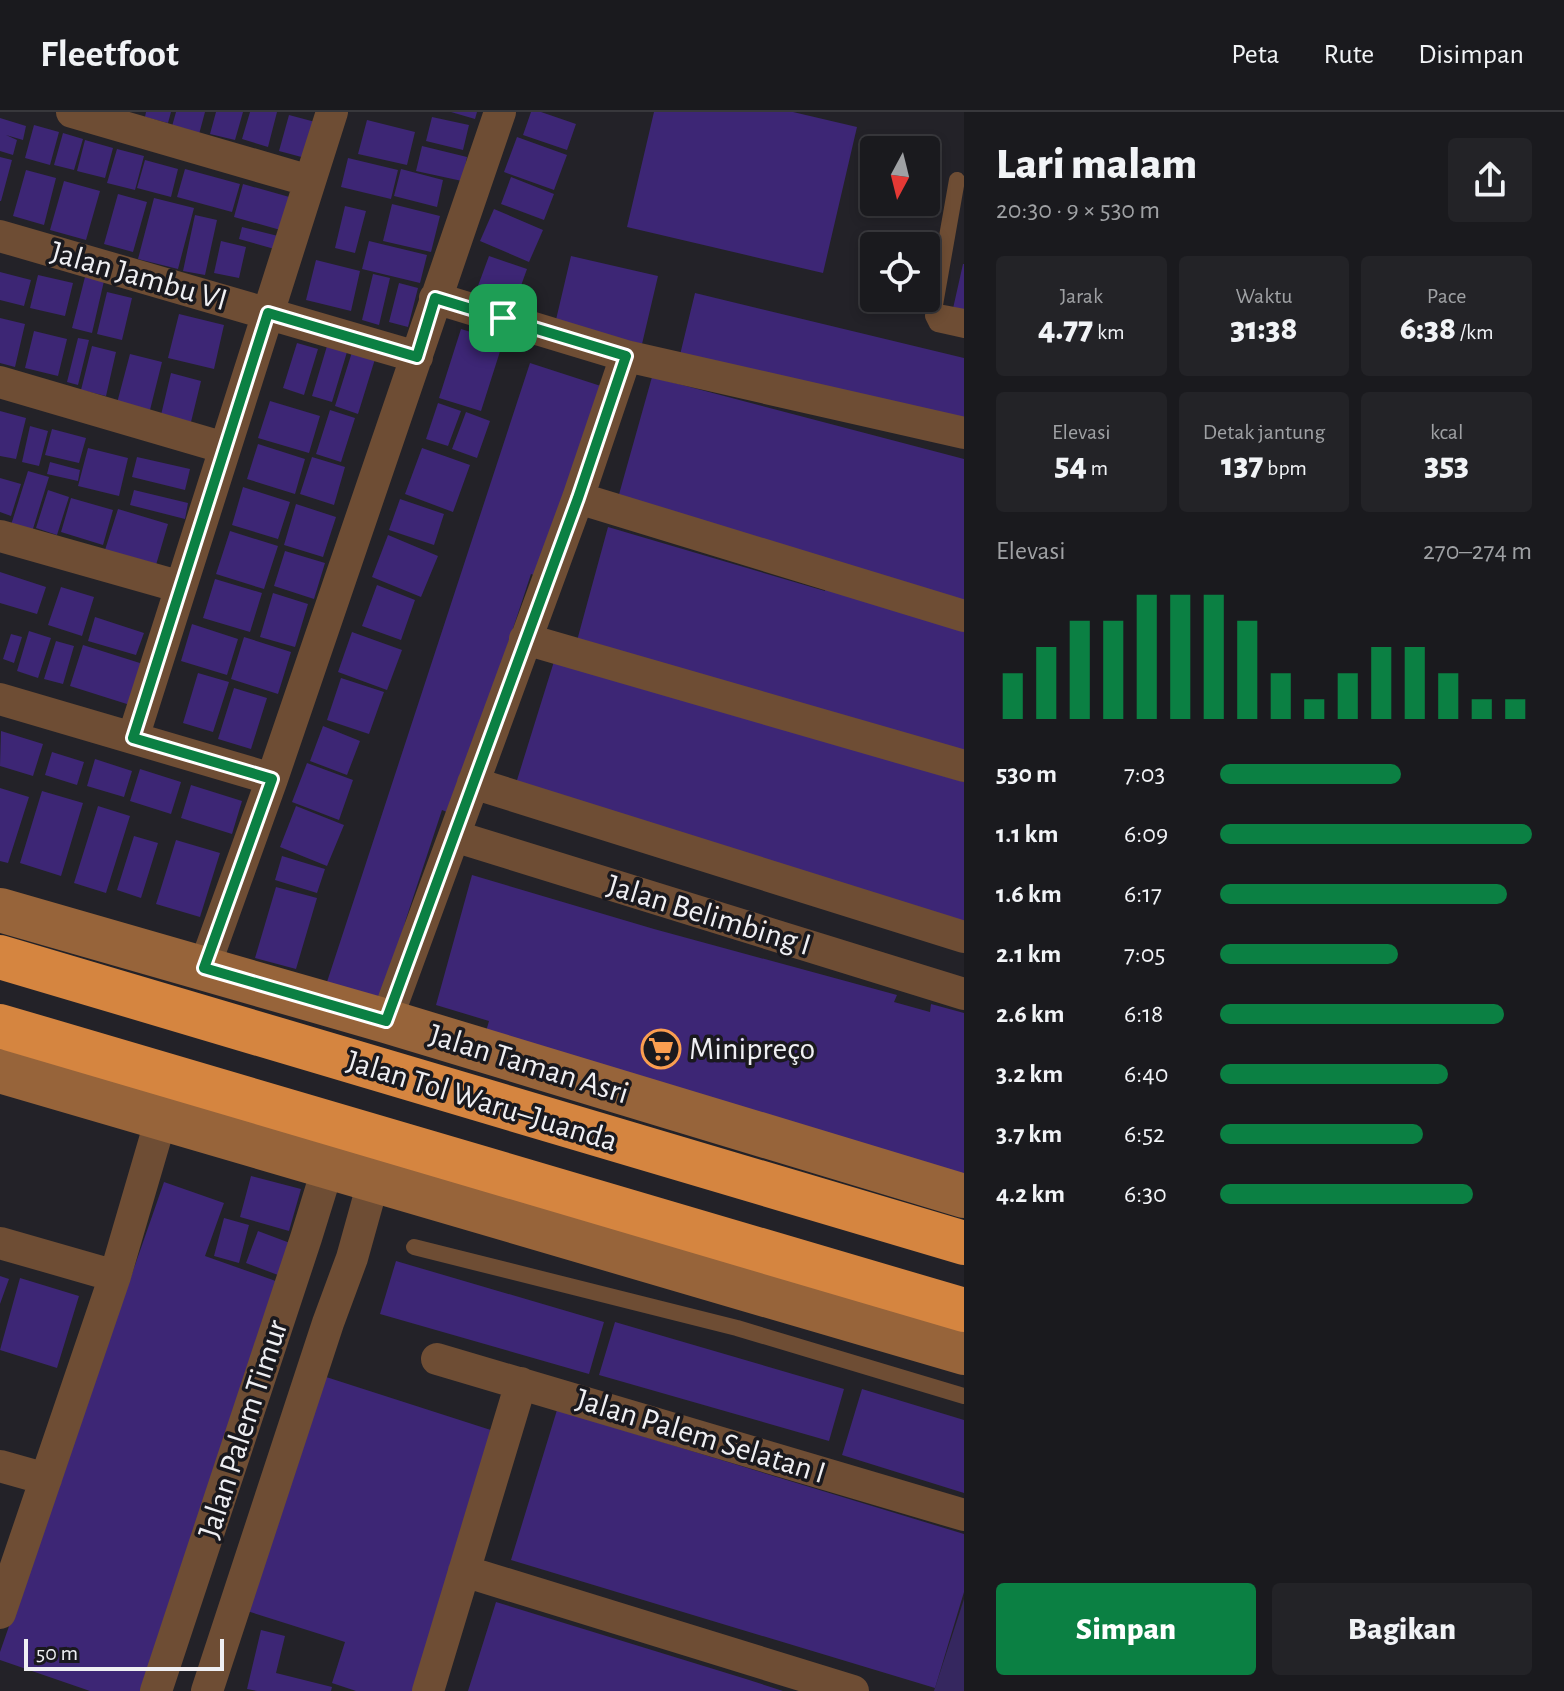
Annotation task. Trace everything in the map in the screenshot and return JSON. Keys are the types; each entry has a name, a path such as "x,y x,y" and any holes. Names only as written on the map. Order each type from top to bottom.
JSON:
{"highway":[{"name":"Jalan Tol Waru–Juanda","path":"0,957 964,1243"},
{"name":"Jalan Tol Waru–Juanda","path":"0,1026 964,1310"},
{"path":"771,1252 788,1231 792,1214 787,1192"},
{"path":"815,1266 818,1233 836,1206"}],"main road":[{"name":"Jalan Taman Asri","path":"0,910 386,1021 964,1196"},
{"path":"0,1071 374,1179 742,1309 964,1353"}],"street":[{"path":"72,112 310,181"},
{"path":"133,738 332,112"},
{"path":"204,968 272,779 500,112"},
{"name":"Jalan Jambu VI","path":"0,236 417,357"},
{"path":"435,298 626,356 964,433"},
{"path":"386,1021 578,498 626,356"},
{"path":"0,382 225,448"},
{"path":"578,498 964,616"},
{"path":"0,536 181,587"},
{"path":"525,639 964,766"},
{"path":"0,699 272,779"},
{"name":"Jalan Belimbing I","path":"473,783 964,937"},
{"name":"Jalan Belimbing I","path":"454,836 964,994"},
{"path":"0,1613 115,1276 161,1119"},
{"name":"Jalan Palem Timur","path":"156,1691 328,1167"},
{"name":"Jalan Palem Timur","path":"207,1691 352,1258 374,1179"},
{"path":"0,1243 115,1276"},
{"name":"Jalan Palem Selatan I","path":"437,1359 964,1515"},
{"path":"428,1691 521,1383"},
{"path":"0,1466 46,1479"},
{"path":"464,1571 853,1691"}],"lane":[{"path":"940,273 957,180"},
{"path":"933,312 935,323 964,330"},
{"path":"938,312 964,317"},
{"path":"414,1247 742,1309 964,1396"}],"shaded area":[{"path":"964,1599 964,1691 934,1691"}],"building":[{"path":"146,112 171,112 168,123 145,117"},
{"path":"176,112 205,112 198,138 171,130"},
{"path":"216,112 243,112 235,140 210,134"},
{"path":"250,112 277,112 268,147 242,139"},
{"path":"451,112 477,112 475,119"},
{"path":"531,112 541,112 576,124 567,150 523,135"},
{"path":"654,112 793,112 857,127 823,273 627,227"},
{"path":"289,115 319,123 309,159 279,151"},
{"path":"432,117 469,125 463,150 426,141"},
{"path":"0,118 26,126 23,140 6,135 17,140 13,155 0,151"},
{"path":"367,120 415,132 407,165 358,154"},
{"path":"34,125 59,132 50,165 25,158"},
{"path":"63,133 83,139 74,170 54,165"},
{"path":"517,137 567,155 554,190 504,172"},
{"path":"85,140 113,148 105,178 77,171"},
{"path":"422,146 467,157 462,181 416,171"},
{"path":"117,149 144,156 135,190 107,183"},
{"path":"0,157 12,160 1,201 0,201"},
{"path":"348,158 398,170 391,199 341,187"},
{"path":"145,160 178,169 171,197 137,188"},
{"path":"185,169 240,184 232,212 177,197"},
{"path":"401,169 443,180 437,207 394,196"},
{"path":"26,170 56,178 44,225 13,216"},
{"path":"511,177 554,194 544,220 501,204"},
{"path":"64,181 100,191 86,240 50,230"},
{"path":"243,184 293,198 284,231 234,217"},
{"path":"118,194 147,202 133,252 104,244"},
{"path":"154,198 194,208 178,269 138,259"},
{"path":"392,204 440,216 431,252 383,241"},
{"path":"345,206 366,211 355,253 335,248"},
{"path":"494,209 543,230 529,262 480,241"},
{"path":"195,215 217,220 205,275 183,271"},
{"path":"242,227 282,237 278,250 239,239"},
{"path":"221,241 246,247 239,278 214,273"},
{"path":"369,241 427,255 420,283 362,269"},
{"path":"489,256 527,269 513,308 475,294"},
{"path":"571,256 658,276 642,344 555,324"},
{"path":"316,260 360,271 351,311 306,300"},
{"path":"964,264 964,315 952,313"},
{"path":"0,272 31,280 24,306 0,300"},
{"path":"373,274 390,278 379,325 362,320"},
{"path":"38,275 73,283 65,316 30,308"},
{"path":"85,277 104,281 92,333 72,328"},
{"path":"399,283 418,288 408,327 389,322"},
{"path":"107,292 132,298 122,340 97,334"},
{"path":"695,293 964,358 964,428 679,359"},
{"path":"179,314 224,325 214,369 168,358"},
{"path":"0,318 25,324 15,367 0,363"},
{"path":"461,329 503,342 481,411 439,398"},
{"path":"34,331 67,339 58,376 25,368"},
{"path":"78,338 89,340 78,385 67,382"},
{"path":"297,343 318,349 304,395 283,388"},
{"path":"92,346 116,352 106,396 81,390"},
{"path":"327,346 347,352 332,402 312,396"},
{"path":"352,352 375,359 358,414 335,406"},
{"path":"130,354 162,362 150,410 117,403"},
{"path":"530,363 607,388 544,579 531,574 452,814 442,810 406,919 384,1001 326,985"},
{"path":"171,373 201,381 191,422 161,415"},
{"path":"652,377 964,459 964,609 618,498"},
{"path":"270,401 320,416 309,453 258,438"},
{"path":"438,403 461,411 448,446 426,439"},
{"path":"330,410 355,418 341,462 316,454"},
{"path":"0,411 26,418 16,459 0,456"},
{"path":"466,412 490,421 477,458 452,449"},
{"path":"30,426 48,431 39,466 22,462"},
{"path":"52,429 86,438 79,463 45,455"},
{"path":"258,444 305,459 295,494 247,479"},
{"path":"88,448 128,458 119,496 78,486"},
{"path":"422,448 470,465 453,512 405,494"},
{"path":"137,457 190,469 185,490 132,477"},
{"path":"312,457 345,467 334,505 300,494"},
{"path":"50,462 80,470 78,481 47,474"},
{"path":"28,471 49,477 32,532 11,525"},
{"path":"0,478 21,484 11,516 0,512"},
{"path":"243,487 290,502 278,539 232,525"},
{"path":"48,490 69,497 57,535 36,528"},
{"path":"134,490 188,503 185,519 130,505"},
{"path":"71,498 113,510 103,545 61,532"},
{"path":"400,499 444,514 434,545 389,530"},
{"path":"296,504 336,517 323,557 284,545"},
{"path":"118,509 168,524 156,565 105,550"},
{"path":"608,527 825,591 826,586 964,628 964,759 575,648"},
{"path":"230,531 278,546 264,589 216,574"},
{"path":"388,535 438,556 421,597 372,577"},
{"path":"285,551 325,563 314,599 274,586"},
{"path":"0,572 46,587 37,614 0,603"},
{"path":"215,579 262,593 250,632 203,618"},
{"path":"377,585 415,600 401,640 362,626"},
{"path":"61,587 94,597 82,636 48,625"},
{"path":"273,593 308,604 295,647 260,637"},
{"path":"95,617 144,633 136,655 88,641"},
{"path":"192,624 238,639 227,675 181,661"},
{"path":"29,631 51,638 38,678 17,671"},
{"path":"352,632 402,650 387,690 338,672"},
{"path":"11,634 22,637 14,663 3,659"},
{"path":"244,637 291,652 278,694 231,679"},
{"path":"56,641 74,646 63,684 44,679"},
{"path":"83,645 143,664 130,705 70,686"},
{"path":"556,655 643,686 964,782 964,924 513,793"},
{"path":"198,673 229,682 213,732 183,723"},
{"path":"341,678 384,692 369,734 327,720"},
{"path":"234,688 267,698 251,749 218,739"},
{"path":"323,726 360,741 347,775 310,761"},
{"path":"1,731 43,744 33,776 0,766"},
{"path":"52,752 84,762 77,785 45,775"},
{"path":"95,759 132,771 124,797 87,786"},
{"path":"307,763 353,780 339,820 292,802"},
{"path":"140,769 181,782 171,814 130,801"},
{"path":"191,785 242,801 232,834 181,818"},
{"path":"0,788 29,797 8,863 0,861"},
{"path":"42,791 83,803 61,876 20,863"},
{"path":"98,806 130,816 106,893 74,883"},
{"path":"296,806 344,825 327,866 280,847"},
{"path":"134,836 158,843 141,898 117,890"},
{"path":"176,840 220,853 200,917 156,904"},
{"path":"282,856 325,869 317,893 275,880"},
{"path":"472,875 654,929 897,995 894,1002 930,1012 931,1004 964,1013 964,1178 483,1042 489,1021 436,1005"},
{"path":"276,887 317,898 296,969 255,958"},
{"path":"251,1176 301,1189 289,1231 240,1217"},
{"path":"164,1182 224,1203 205,1256 284,1284 141,1691 90,1691 0,1660 0,1652"},
{"path":"224,1218 249,1225 239,1263 214,1256"},
{"path":"258,1231 290,1243 278,1275 246,1263"},
{"path":"396,1261 604,1322 589,1374 380,1314"},
{"path":"0,1276 9,1279 0,1304"},
{"path":"20,1278 79,1296 57,1368 0,1350"},
{"path":"615,1322 844,1389 829,1441 599,1375"},
{"path":"323,1376 497,1432 414,1691 356,1691 332,1683 345,1642 247,1611"},
{"path":"862,1389 964,1420 964,1493 842,1455"},
{"path":"557,1410 964,1534 964,1592 935,1688 511,1560"},
{"path":"496,1602 746,1679 783,1691 468,1691"},
{"path":"261,1630 285,1636 276,1673 332,1687 331,1691 247,1689"}],"place":[{"name":"Minipreço","path":"661,1049"}],"route":[{"path":"435,298 503,318 626,356 578,498 386,1021 204,968 272,779 133,738 268,313 417,357 435,298"}]}
